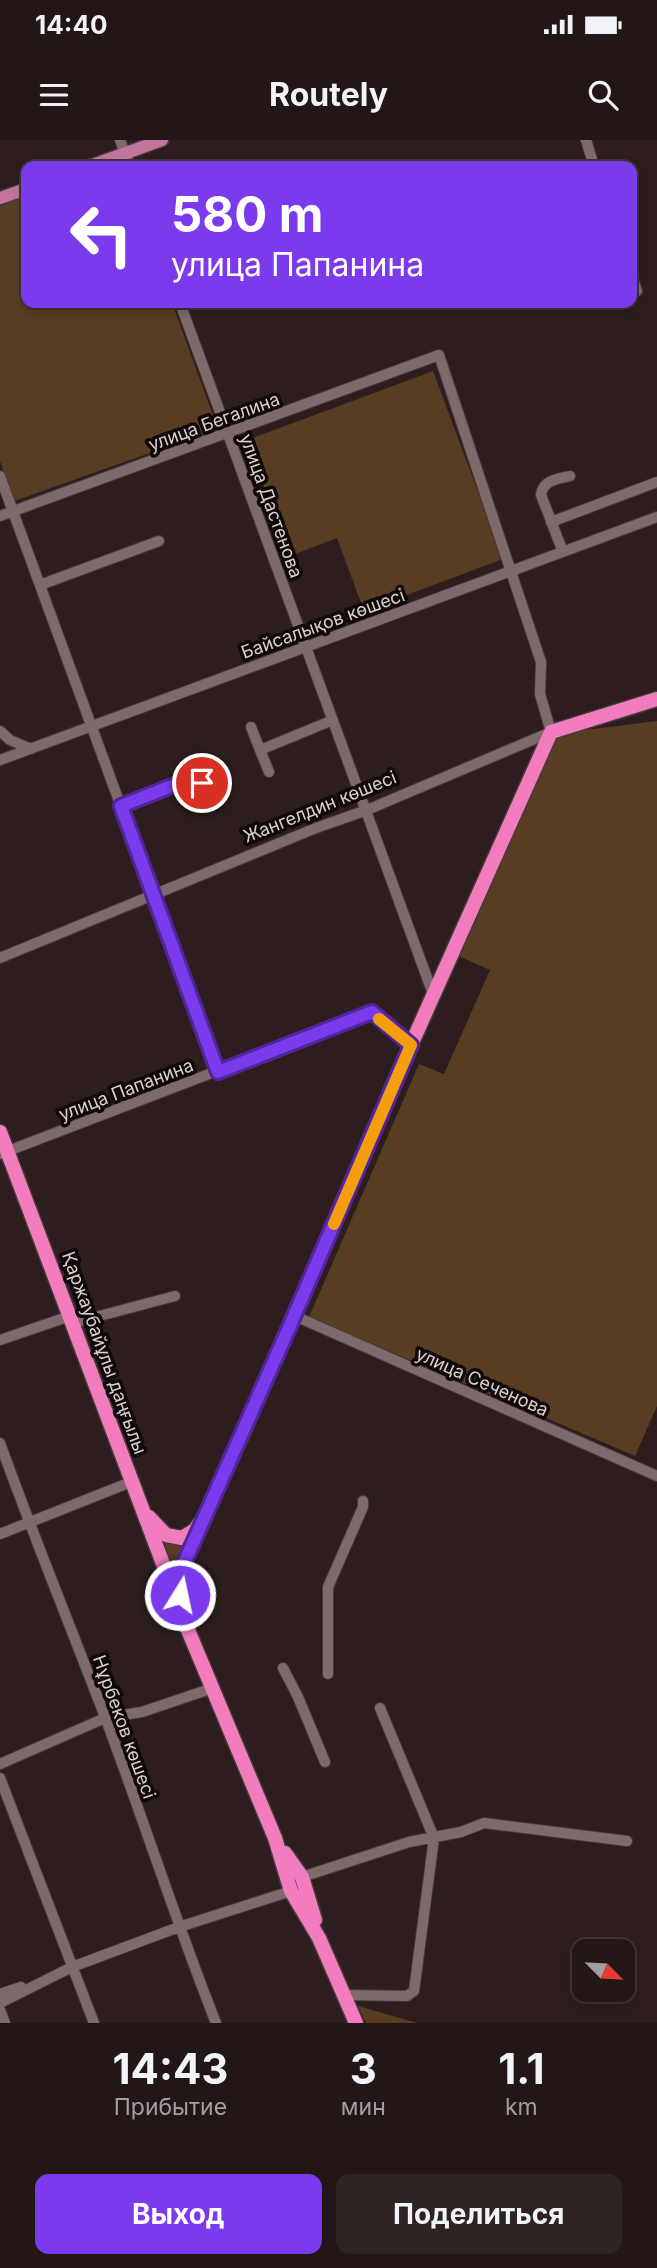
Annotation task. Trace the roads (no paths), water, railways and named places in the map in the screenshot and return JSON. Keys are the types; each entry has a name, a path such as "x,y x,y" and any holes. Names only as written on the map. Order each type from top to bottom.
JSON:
{"highway":[{"name":"Жангелдин көшесі","path":"551,733 657,699"},
{"path":"172,1588 295,1316 433,994 551,733"},
{"name":"Қаржаубайұлы даңғылы","path":"0,1132 4,1152 71,1320 188,1630"},
{"path":"134,1488 152,1521 166,1535 181,1538 195,1530 211,1505"},
{"path":"185,1561 180,1595 188,1630 356,2023"}],"main road":[{"path":"128,160 162,140"},
{"path":"0,198 21,191"}],"street":[{"path":"120,140 128,160"},
{"path":"586,140 592,161"},
{"name":"улица Дастенова","path":"182,308 433,994"},
{"name":"улица Бегалина","path":"0,516 439,355 511,571"},
{"path":"563,552 541,495 548,482 570,476"},
{"path":"0,477 218,1072"},
{"path":"551,522 657,482"},
{"name":"Байсалықов көшесі","path":"0,760 657,517"},
{"path":"40,585 159,541"},
{"path":"511,571 541,662 540,694 551,733"},
{"path":"260,750 333,720"},
{"path":"251,727 269,772"},
{"path":"0,731 9,740 31,749"},
{"name":"Жангелдин көшесі","path":"0,958 551,733"},
{"path":"121,806 192,778 202,783 208,797"},
{"name":"улица Папанина","path":"4,1152 372,1012 411,1045"},
{"path":"0,1340 175,1296"},
{"name":"улица Сеченова","path":"295,1316 657,1476"},
{"name":"Нұрбеков көшесі","path":"0,1443 105,1718 178,1927 216,2023"},
{"path":"0,1534 134,1488"},
{"path":"328,1674 328,1587 363,1507 363,1501"},
{"path":"283,1668 325,1762"},
{"path":"0,1764 105,1718 142,1712 213,1688"},
{"path":"344,1995 407,1996 414,1991 434,1838 380,1708"},
{"path":"0,1778 94,2023"},
{"path":"0,2003 72,1967 409,1842 461,1832 484,1823 626,1841"},
{"path":"0,1994 52,1977"},
{"path":"0,2010 5,2023"}]}
